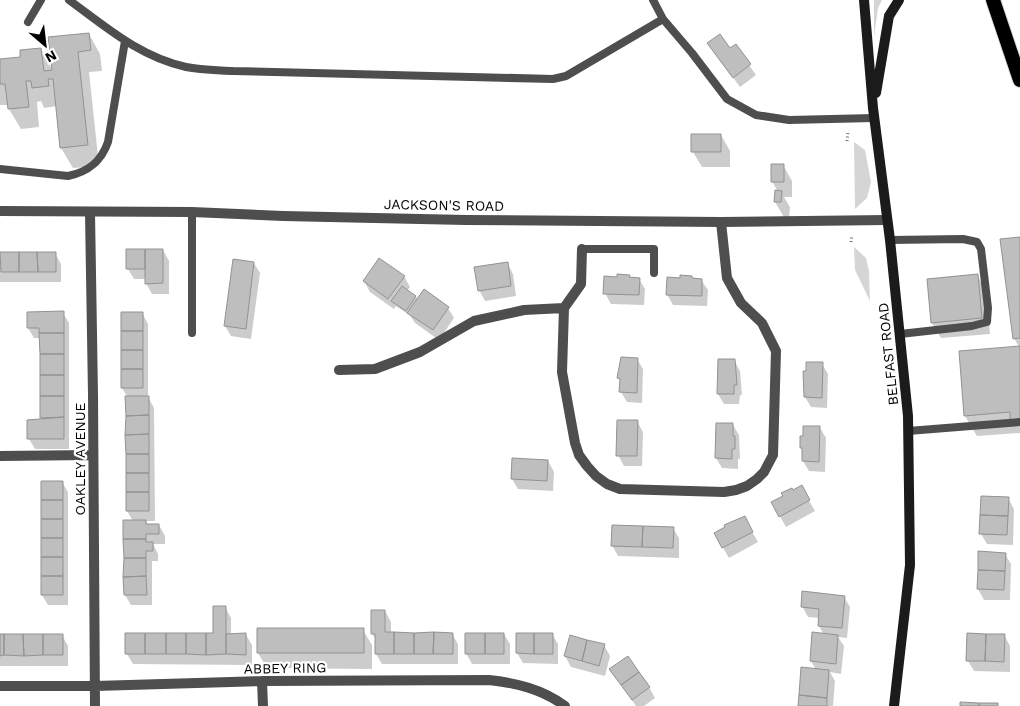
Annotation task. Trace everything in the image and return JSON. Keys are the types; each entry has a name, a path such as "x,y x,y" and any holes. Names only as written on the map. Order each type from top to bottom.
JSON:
{"highway":[{"path":"993,0 1020,80"}],"main road":[{"name":"BELFAST ROAD","path":"864,0 874,113 900,334 908,431 910,565 894,706"},
{"path":"874,113 888,22 899,0"}],"street":[{"name":"JACKSON'S ROAD","path":"0,211 90,213 192,212 360,218 721,222 888,220"},
{"name":"OAKLEY AVENUE","path":"90,213 95,706"},
{"path":"582,249 580,284 564,308 562,372 575,443 579,455 596,476 620,489 724,492 747,486 764,472 773,455 776,351 762,323 741,302 727,278 721,222"},
{"path":"339,370 375,369 420,352 474,321 524,310 564,308"},
{"path":"0,456 93,455"},
{"name":"ABBEY RING","path":"0,686 95,686 262,681 489,680 526,686 543,693 565,706"},
{"path":"262,681 263,706"}],"lane":[{"path":"28,22 41,0"},
{"path":"69,0 125,41 150,56 187,67 214,70 553,79 566,76 663,19"},
{"path":"652,0 663,19 727,99 756,115 789,120 874,113"},
{"path":"0,169 68,176 78,174 94,165 108,142 125,41"},
{"path":"192,212 192,333"},
{"path":"890,240 964,239 977,242 980,249 988,308 987,322 972,326 900,334"},
{"path":"582,249 654,249 654,273"},
{"path":"908,431 1020,422"}],"shaded area":[{"path":"874,0 882,0 878,8 874,37"},
{"path":"854,142 865,150 871,182 867,198 855,209"},
{"path":"854,247 866,258 869,271 870,301 855,270"}],"building":[{"path":"89,33 91,50 78,52 88,145 60,148 53,79 48,79 49,86 32,88 31,81 26,81 29,107 8,109 5,84 0,84 0,59 20,57 20,50 41,48 44,71 52,70 48,37"},
{"path":"720,34 730,48 736,44 751,64 733,78 707,43"},
{"path":"691,134 721,134 721,152 691,152"},
{"path":"771,164 784,164 784,182 771,182"},
{"path":"775,190 782,191 781,202 774,202"},
{"path":"1020,237 1020,338 1013,339 1000,239"},
{"path":"126,249 145,249 145,269 126,269"},
{"path":"145,249 163,249 163,283 145,284"},
{"path":"0,252 19,252 19,272 1,272"},
{"path":"19,252 37,252 38,272 19,272"},
{"path":"37,252 56,252 56,272 38,272"},
{"path":"379,258 405,276 388,299 363,281"},
{"path":"233,259 254,262 246,329 224,326"},
{"path":"508,262 511,286 478,291 474,267"},
{"path":"617,274 640,278 639,295 603,294 604,276 617,277"},
{"path":"978,274 982,318 931,323 927,279"},
{"path":"680,275 702,279 702,296 666,295 667,277 680,278"},
{"path":"402,286 416,296 406,311 391,301"},
{"path":"424,289 449,307 433,330 407,313"},
{"path":"64,311 64,333 39,333 39,328 27,328 27,312"},
{"path":"121,312 143,312 143,331 121,331"},
{"path":"121,331 143,331 143,350 121,350"},
{"path":"39,333 64,333 64,354 40,354"},
{"path":"1020,346 1020,419 1010,420 1010,412 964,416 959,351"},
{"path":"121,350 143,350 143,369 121,369"},
{"path":"40,354 64,354 64,375 40,375"},
{"path":"621,357 638,358 637,393 619,392 620,379 617,378"},
{"path":"718,359 735,359 737,385 734,385 734,394 717,394"},
{"path":"806,362 823,362 822,398 804,397 803,371 806,371"},
{"path":"121,369 143,369 143,388 121,388"},
{"path":"40,375 64,375 64,396 40,396"},
{"path":"40,396 64,396 64,417 40,418"},
{"path":"125,396 149,396 149,415 126,416"},
{"path":"149,415 149,434 125,435 126,416"},
{"path":"64,417 64,439 27,439 27,420"},
{"path":"617,420 638,420 637,456 616,456"},
{"path":"716,423 733,423 735,449 732,449 732,459 715,458"},
{"path":"803,426 820,426 819,462 802,461 800,436 803,436"},
{"path":"149,434 149,454 126,454 125,435"},
{"path":"126,454 149,454 149,473 126,473"},
{"path":"512,458 548,460 547,481 511,479"},
{"path":"126,473 149,473 149,492 126,492"},
{"path":"41,481 63,481 63,500 41,500"},
{"path":"802,485 810,500 779,517 771,502 783,496 781,493"},
{"path":"126,492 149,492 149,511 126,511"},
{"path":"981,496 1009,497 1008,516 980,515"},
{"path":"41,500 63,500 63,519 41,519"},
{"path":"980,515 1008,516 1007,535 979,534"},
{"path":"745,516 753,532 722,548 714,533 725,527 724,525"},
{"path":"41,519 63,519 63,538 41,538"},
{"path":"123,520 146,520 146,524 159,524 159,534 146,534 146,539 123,539"},
{"path":"612,525 643,526 642,547 611,546"},
{"path":"643,526 674,527 673,548 642,547"},
{"path":"41,538 63,538 63,557 41,557"},
{"path":"123,539 146,539 146,542 153,542 153,551 146,551 146,558 124,558"},
{"path":"978,551 1006,553 1005,571 978,570"},
{"path":"41,557 63,557 63,576 41,576"},
{"path":"124,558 146,558 146,576 123,577"},
{"path":"978,570 1005,571 1004,590 977,589"},
{"path":"41,576 63,576 63,595 41,595"},
{"path":"146,576 147,595 124,595 123,577"},
{"path":"802,591 845,596 842,628 818,626 819,609 801,607"},
{"path":"213,606 226,606 226,654 206,655 206,633 213,633"},
{"path":"371,610 385,610 385,632 394,632 394,654 375,654 375,634 371,634"},
{"path":"257,628 364,628 364,653 257,653"},
{"path":"394,632 414,633 414,654 394,654"},
{"path":"434,632 433,654 414,654 414,633"},
{"path":"434,632 453,633 453,654 433,654"},
{"path":"812,632 838,635 836,664 810,661"},
{"path":"125,633 145,633 145,654 125,654"},
{"path":"145,633 166,633 166,654 145,654"},
{"path":"166,633 186,633 186,654 166,654"},
{"path":"186,633 206,633 206,655 186,654"},
{"path":"246,633 246,655 226,654 226,634"},
{"path":"465,633 485,633 485,654 465,654"},
{"path":"485,633 504,633 504,654 485,654"},
{"path":"516,633 534,633 534,654 516,653"},
{"path":"534,633 553,633 553,654 534,654"},
{"path":"967,633 986,634 985,661 966,661"},
{"path":"0,634 4,634 4,655 0,656"},
{"path":"4,634 23,634 24,656 4,655"},
{"path":"23,634 43,634 43,655 24,656"},
{"path":"43,634 63,634 63,655 43,655"},
{"path":"986,634 1005,634 1004,662 985,661"},
{"path":"570,635 587,640 582,661 564,656"},
{"path":"587,640 605,644 599,666 582,661"},
{"path":"628,656 639,672 621,685 609,669"},
{"path":"801,667 829,670 827,698 799,695"},
{"path":"639,672 650,687 632,700 621,685"},
{"path":"799,695 827,698 827,706 798,706"},
{"path":"960,702 979,703 979,706 960,706"},
{"path":"979,703 998,703 998,706 979,706"}]}
